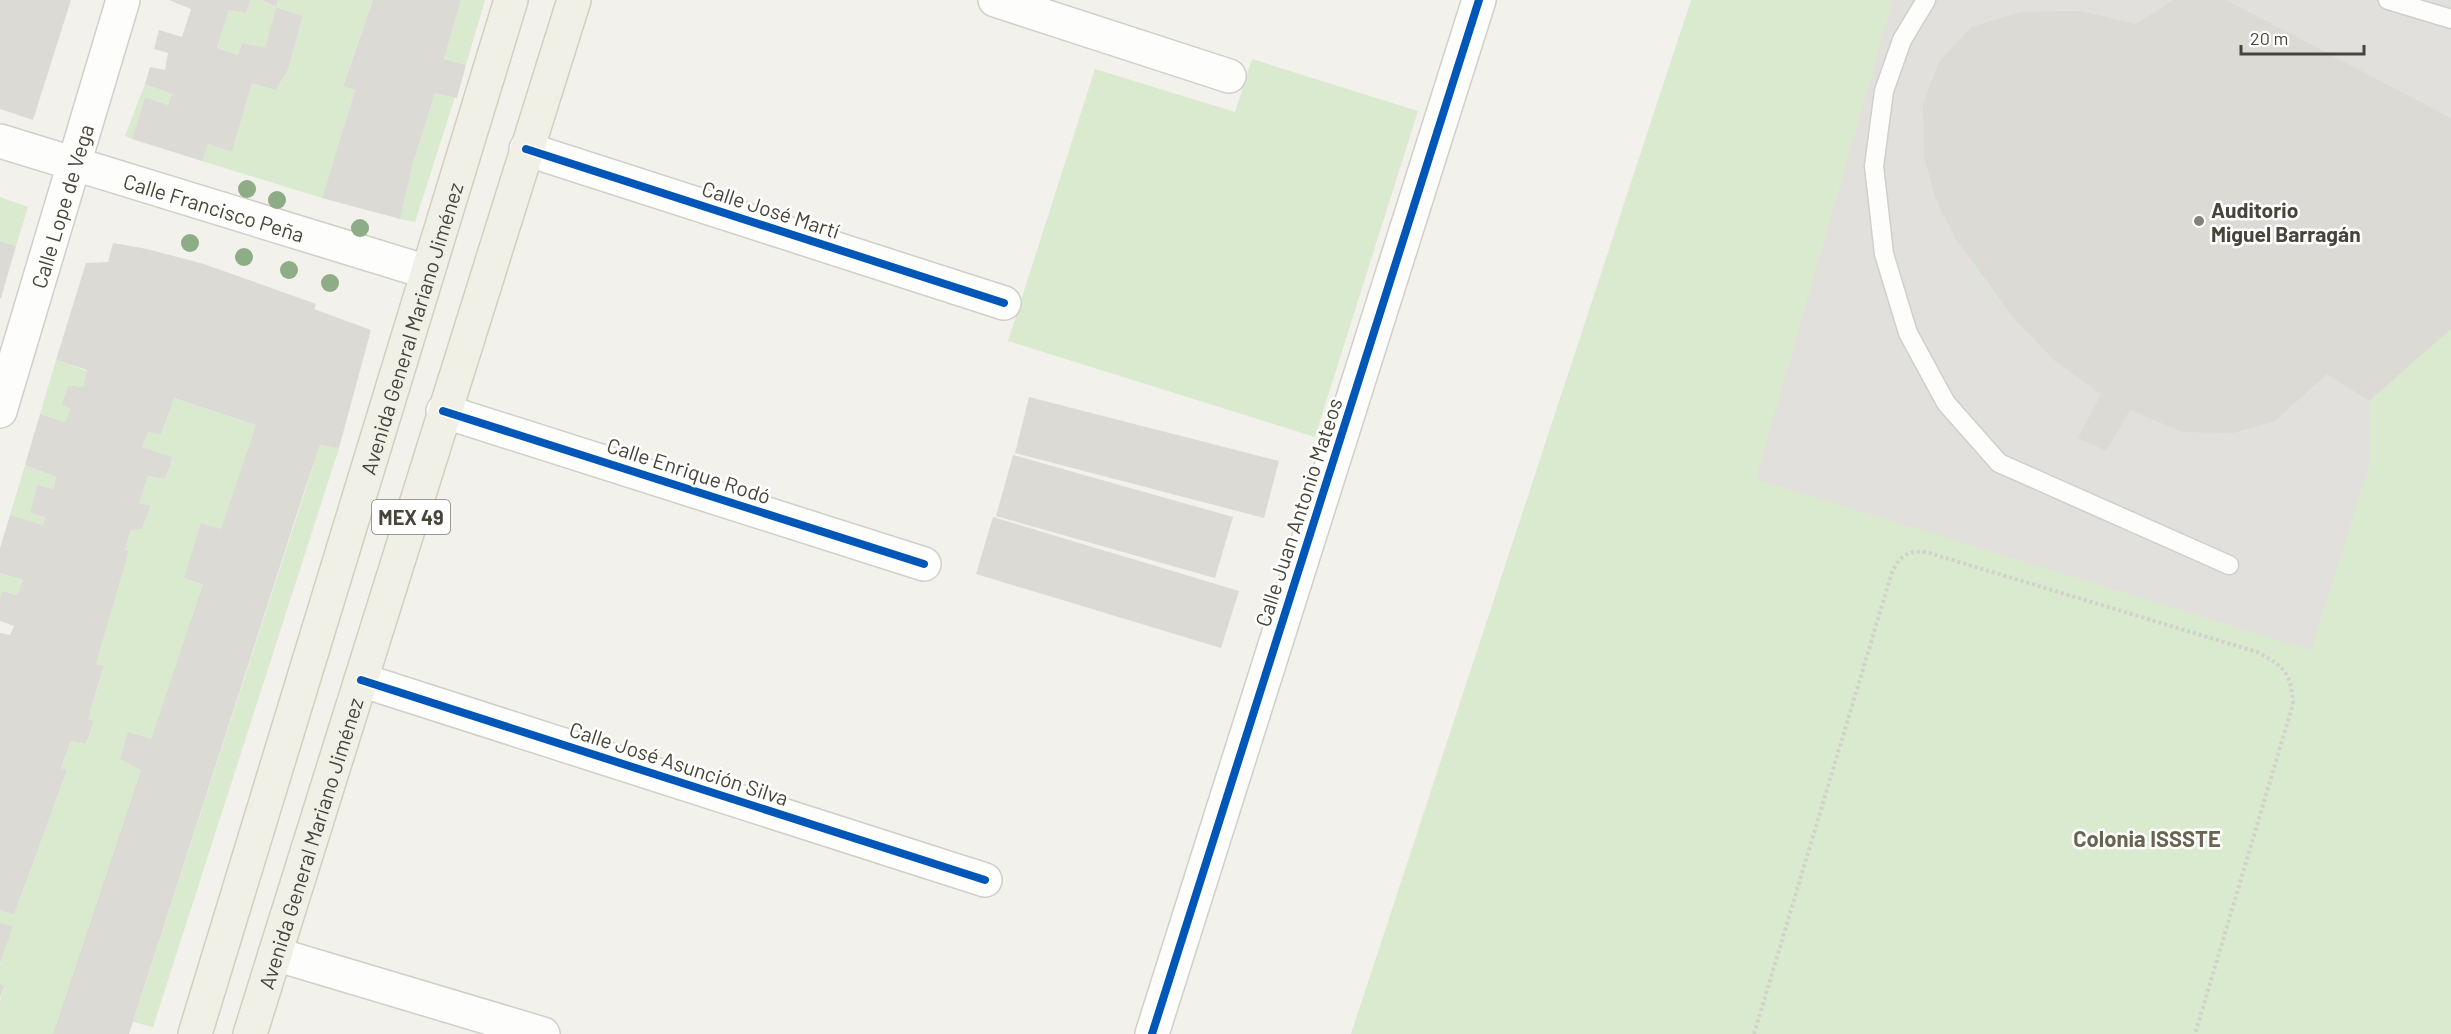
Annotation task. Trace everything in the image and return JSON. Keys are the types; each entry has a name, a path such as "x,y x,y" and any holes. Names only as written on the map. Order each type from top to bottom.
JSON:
{"main road":[{"name":"Avenida General Mariano Jiménez","path":"195,1034 511,0"},
{"name":"Avenida General Mariano Jiménez","path":"250,1034 443,411 574,0"}],"street":[{"name":"Calle Lope de Vega","path":"0,411 123,0"},
{"path":"995,0 1229,76"},
{"name":"Calle Juan Antonio Mateos","path":"1152,1034 1479,0"},
{"name":"Calle Francisco Peña","path":"0,141 428,272"},
{"name":"Calle José Martí","path":"526,149 1004,303"},
{"name":"Calle Enrique Rodó","path":"443,411 924,564"},
{"name":"Calle José Asunción Silva","path":"361,680 985,880"},
{"path":"275,954 543,1034"}],"lane":[{"path":"1926,0 1902,40 1884,91 1874,166 1884,254 1908,333 1946,403 1999,463 2229,565"},
{"path":"2388,0 2451,19"}],"path":[{"path":"1754,1034 1892,572 1899,558 1913,551 1926,552 2257,652 2282,665 2292,682 2293,704 2195,1034"}],"green space":[{"path":"250,0 261,0 275,7 278,0 373,0 343,85 355,90 322,198 202,161 208,144 232,152 252,83 277,89 288,70 303,16 276,7 265,47 242,43 238,55 217,48 229,10 246,12"},
{"path":"461,0 485,0 466,65 444,59"},
{"path":"1691,0 2451,0 2451,1034 1351,1034"},
{"path":"1252,59 1418,111 1315,437 1008,341 1095,69 1235,112"},
{"path":"145,84 172,94 168,105 145,97 132,139 125,136"},
{"path":"435,93 455,97 415,222 400,219 413,163"},
{"path":"0,197 28,207 16,246 0,241"},
{"path":"56,360 87,371 83,387 68,385 62,403 70,409 65,422 40,414"},
{"path":"174,398 256,425 53,1034 0,1034 0,1000 5,985 0,984 0,965 12,927 0,923 0,910 14,915 67,770 61,768 71,741 86,744 94,721 88,719 104,667 96,664 129,551 125,550 131,530 142,529 151,507 139,503 148,476 165,479 173,457 142,447 148,432 161,435"},
{"path":"320,445 339,448 153,1027 133,1022"},
{"path":"25,465 56,477 54,489 37,485 30,513 45,517 43,525 10,515"},
{"path":"0,573 23,580 17,595 3,591 0,598"}],"shaded area":[{"path":"1893,0 2174,0 2136,24 2081,11 2021,12 1971,27 1939,62 1923,104 1924,156 1936,200 1957,241 1982,278 2016,321 2056,362 2101,394 2079,438 2106,451 2130,410 2275,421 2327,374 2369,401 2369,466 2311,650 1756,479"},
{"path":"2226,0 2451,0 2451,118"}],"building":[{"path":"0,0 71,0 33,120 0,109"},
{"path":"169,0 250,0 246,13 229,10 217,48 238,55 242,43 265,47 276,7 303,16 288,70 276,90 252,83 232,152 208,144 202,161 132,139 145,97 168,105 172,94 145,84 150,67 165,70 168,53 154,49 159,30 182,37 191,9"},
{"path":"261,0 278,0 276,7"},
{"path":"373,0 461,0 444,59 466,65 457,98 435,93 413,163 400,219 322,198 355,90 343,86"},
{"name":"Auditorio Miguel Barragán","path":"2174,0 2226,0 2451,118 2451,329 2369,401 2327,374 2275,421 2233,433 2183,432 2130,410 2106,451 2078,438 2101,394 2056,362 2016,321 1957,241 1936,200 1924,156 1923,104 1939,62 1971,27 2021,12 2081,11 2136,24"},
{"path":"0,241 16,246 1,298 0,298"},
{"path":"113,243 204,264 316,304 314,309 371,330 339,448 320,445 129,1034 53,1034 141,770 120,759 128,732 151,739 203,584 184,578 201,523 221,529 256,425 174,398 161,435 148,432 142,447 173,457 165,479 148,476 139,503 151,506 142,529 131,530 125,550 129,551 96,664 104,666 88,719 94,721 86,744 71,741 61,768 67,770 14,915 0,910 0,633 10,635 14,626 0,621 0,598 2,591 17,595 23,580 0,573 0,548 10,515 43,525 45,517 30,513 37,485 54,489 56,477 25,465 40,414 65,422 70,409 62,404 68,385 83,387 87,370 56,360 86,263 108,262"},
{"path":"1029,397 1279,461 1264,518 1015,453"},
{"path":"1013,455 1233,517 1215,578 996,516"},
{"path":"993,517 1239,591 1221,648 976,574"},
{"path":"0,923 13,926 0,964"},
{"path":"0,984 5,985 0,998"}],"cycle path":[{"path":"1152,1034 1479,0"},
{"path":"526,149 1004,303"},
{"path":"443,411 924,564"},
{"path":"361,680 985,880"}],"place":[{"name":"Auditorio Miguel Barragán","path":"2199,221"}],"district":[{"name":"Colonia ISSSTE","path":"2147,838"}]}
